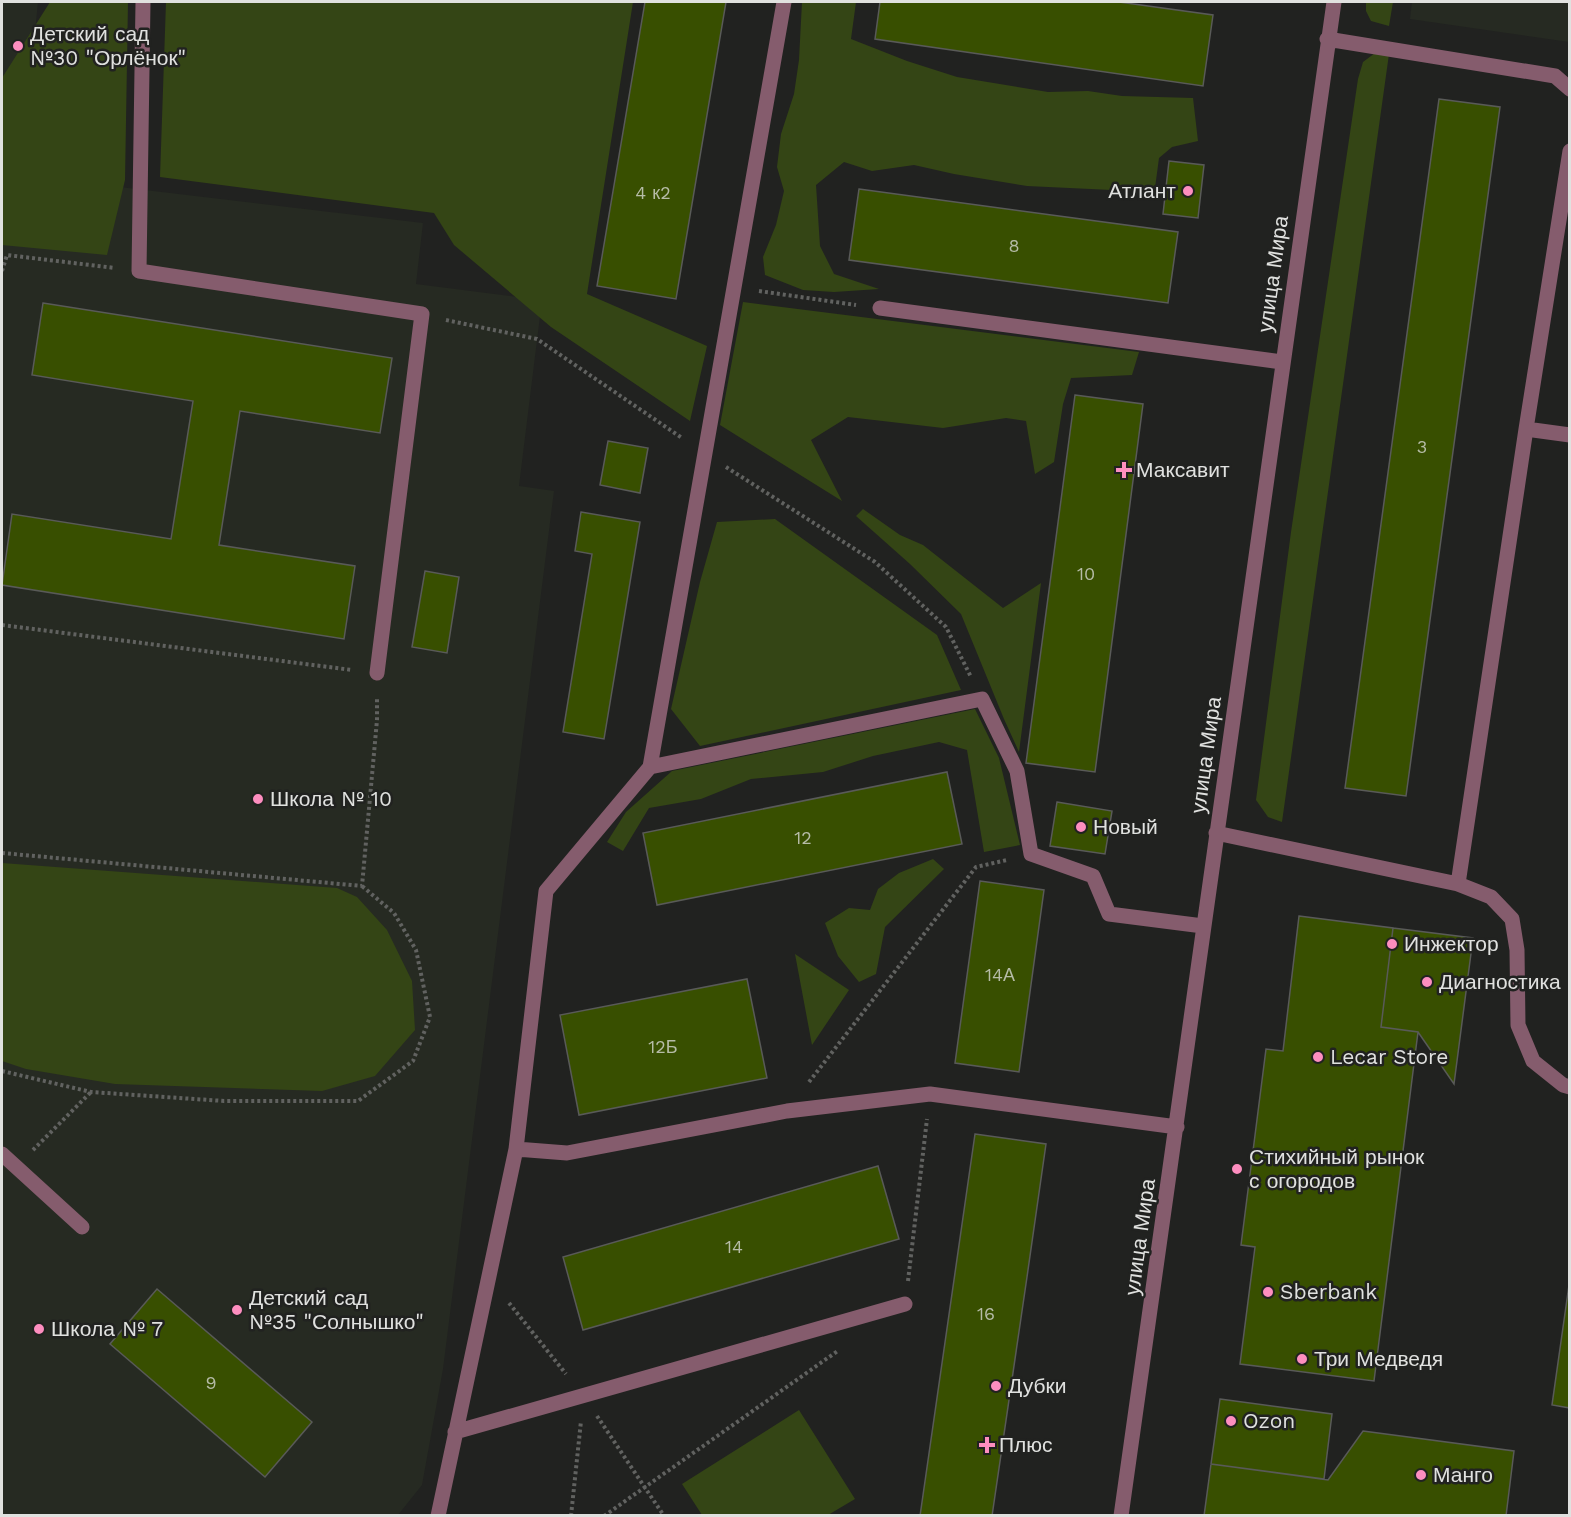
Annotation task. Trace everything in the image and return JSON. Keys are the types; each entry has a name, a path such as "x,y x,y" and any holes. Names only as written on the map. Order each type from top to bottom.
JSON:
{"street":[{"path":"143,2 139,271 422,314 377,673"},
{"path":"438,1515 516,1149 546,891 650,767 784,2"},
{"name":"улица Мира","path":"1121,1515 1334,2"},
{"path":"1327,39 1555,76 1569,89"},
{"path":"1458,884 1569,151"},
{"path":"880,308 1282,362"},
{"path":"1526,429 1569,435"},
{"path":"650,767 982,699 1017,771 1032,854 1093,876 1109,914 1203,926"},
{"path":"1216,833 1458,884 1491,897 1512,919 1517,950 1518,1024 1533,1061 1563,1085 1569,1087"},
{"path":"516,1149 567,1153 787,1111 930,1094 1177,1127"},
{"path":"2,1154 82,1227"},
{"path":"455,1432 905,1304"}],"path":[{"path":"2,271 7,255 139,271"},
{"path":"734,288 880,308"},
{"path":"422,314 537,339 705,454 875,562 946,627 982,699"},
{"path":"2,625 377,673 377,720 362,886"},
{"path":"2,853 362,886 394,913 416,951 429,1017 413,1061 358,1101 224,1101 91,1092 2,1071"},
{"path":"787,1111 976,867 1032,854"},
{"path":"18,1170 32,1151 91,1092"},
{"path":"571,1515 583,1395"}],"shaded area":[{"name":"Детский сад №30 \"Орлёнок\"","path":"2,2 38,2 29,92 2,90"},
{"path":"1412,2 1569,2 1569,42 1410,19"},
{"name":"Школа № 10","path":"2,173 423,223 416,284 542,300 519,486 554,491 443,1369 422,1485 398,1515 2,1516"}],"green space":[{"path":"50,2 128,2 125,180 107,255 2,245 2,78"},
{"path":"166,2 633,2 587,294 707,346 690,421 551,327 454,245 434,213 160,177"},
{"path":"802,2 856,2 851,39 907,61 957,77 1048,92 1088,91 1122,96 1193,98 1198,141 1172,147 1159,158 1155,188 1133,191 1027,186 914,165 872,171 844,162 816,185 820,246 834,274 879,289 834,292 803,290 765,275 763,257 776,225 784,191 777,167 781,134 794,94 799,60"},
{"path":"1366,2 1393,2 1389,26 1371,21 1366,11"},
{"path":"1375,53 1389,54 1282,822 1268,817 1256,800 1291,532 1358,79 1363,62"},
{"path":"743,302 1139,352 1132,375 1071,378 1063,404 1054,462 1035,474 1026,421 1006,418 943,428 848,417 811,440 842,501 720,425"},
{"path":"863,509 900,535 923,545 1003,608 1041,583 1019,752 961,614 856,516"},
{"path":"775,519 937,635 961,690 700,746 671,709 700,582 717,522"},
{"path":"975,709 999,758 1020,845 984,852 967,750 939,742 873,756 823,772 751,779 701,799 649,808 623,851 607,842 626,812 672,771"},
{"path":"933,859 944,869 885,927 876,974 859,982 838,956 825,923 849,908 870,910 878,889 899,873"},
{"path":"2,863 337,888 357,897 387,930 412,981 415,1030 375,1076 322,1091 115,1084 26,1069 2,1061"},
{"path":"795,954 849,990 812,1045"},
{"path":"799,1410 855,1499 828,1515 702,1515 682,1484"}],"building":[{"path":"645,2 726,2 676,299 597,286"},
{"path":"880,2 1119,2 1213,15 1203,86 875,39"},
{"path":"1439,99 1500,107 1406,796 1345,788"},
{"path":"1169,161 1204,165 1198,218 1163,214"},
{"path":"859,189 1178,232 1168,303 849,260"},
{"path":"43,303 392,358 380,433 240,411 219,545 355,566 344,639 2,585 12,514 171,539 193,401 32,375"},
{"path":"1075,395 1143,404 1095,772 1026,763"},
{"path":"608,441 648,448 640,493 600,485"},
{"path":"581,512 640,522 604,739 563,732 592,554 575,551"},
{"path":"425,571 459,577 447,653 412,647"},
{"path":"947,772 962,844 657,905 643,833"},
{"path":"1057,802 1112,811 1105,854 1050,846"},
{"path":"980,881 1044,890 1019,1072 955,1063"},
{"path":"1299,916 1393,928 1381,1027 1418,1032 1374,1381 1240,1364 1255,1247 1241,1245 1266,1049 1283,1051"},
{"name":"Диагностика","path":"1393,928 1473,938 1454,1084 1418,1032 1381,1027"},
{"path":"747,979 767,1078 579,1115 560,1015"},
{"path":"975,1134 1046,1144 1027,1277 992,1516 920,1516"},
{"path":"878,1166 899,1239 583,1330 563,1257"},
{"path":"1570,1278 1570,1408 1552,1405"},
{"path":"157,1289 312,1422 265,1477 110,1344"},
{"path":"1220,1399 1332,1414 1324,1479 1211,1464"},
{"name":"Манго","path":"1363,1431 1514,1451 1506,1516 1204,1516 1211,1464 1328,1480"}],"place":[{"name":"Детский сад №30 \"Орлёнок\"","path":"18,46"},
{"name":"Атлант","path":"1188,191"},
{"name":"Максавит","path":"1124,470"},
{"name":"Школа № 10","path":"258,799"},
{"name":"Новый","path":"1081,827"},
{"name":"Инжектор","path":"1392,944"},
{"name":"Диагностика","path":"1427,982"},
{"name":"Lecar Store","path":"1318,1057"},
{"name":"Стихийный рынок с огородов","path":"1237,1169"},
{"name":"Sberbank","path":"1268,1292"},
{"name":"Детский сад №35 \"Солнышко\"","path":"237,1310"},
{"name":"Школа № 7","path":"39,1329"},
{"name":"Три Медведя","path":"1302,1359"},
{"name":"Дубки","path":"996,1386"},
{"name":"Ozon","path":"1231,1421"},
{"name":"Плюс","path":"987,1445"},
{"name":"Манго","path":"1421,1475"}]}
